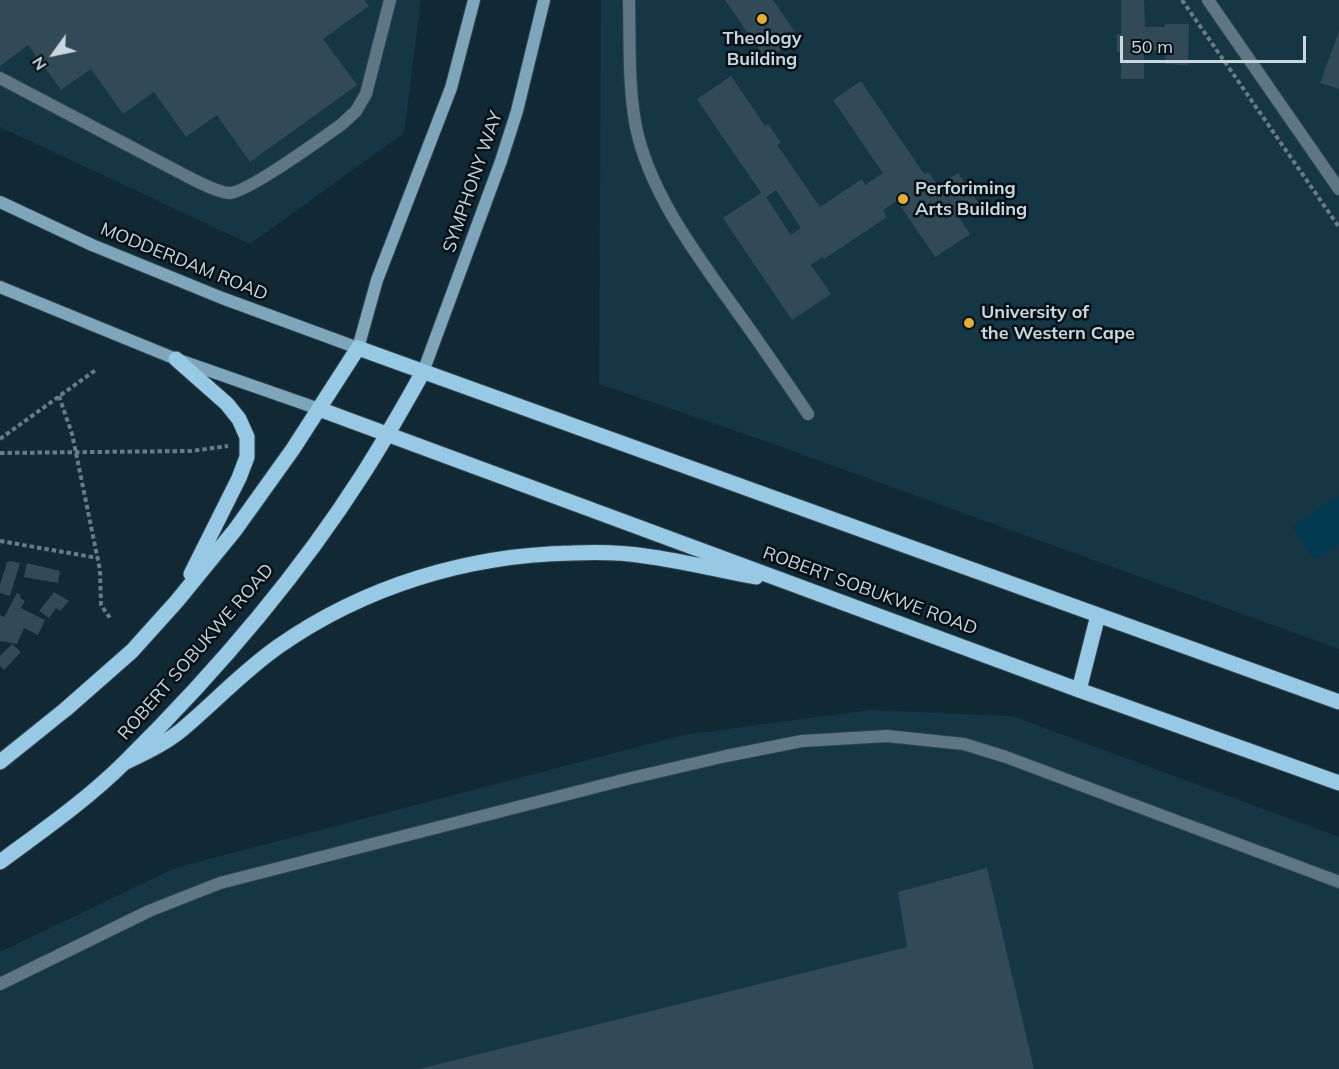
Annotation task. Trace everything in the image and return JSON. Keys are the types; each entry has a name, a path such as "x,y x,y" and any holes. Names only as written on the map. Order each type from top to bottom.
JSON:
{"main road":[{"path":"0,762 66,709 132,651 177,601 235,530 319,409 358,348 377,280 451,88 474,0"},
{"name":"SYMPHONY WAY","path":"423,372 501,161 530,62 544,0"},
{"name":"MODDERDAM ROAD","path":"0,202 92,245 222,298 358,348"},
{"path":"0,287 176,359 319,409"},
{"path":"358,348 1339,702"},
{"path":"176,359 227,404 239,418 247,437 247,457 239,478 177,601"},
{"name":"ROBERT SOBUKWE ROAD","path":"0,862 72,807 124,763 225,654 278,591 362,476 423,372"},
{"name":"ROBERT SOBUKWE ROAD","path":"319,409 1079,690 1339,783"},
{"path":"124,763 177,733 261,658 295,634 368,596 446,569 493,559 538,554 597,552 644,555 803,587"},
{"path":"1079,690 1098,615"}],"lane":[{"path":"0,78 213,189 231,193 249,186 342,124 356,111 366,94 390,0"},
{"path":"629,0 636,127 656,182 694,251 808,414"},
{"path":"1208,0 1339,188"},
{"path":"0,984 149,911 220,883 627,779 802,741 848,737 887,736 964,744 1005,757 1339,882"}],"path":[{"path":"1182,0 1339,227"},
{"path":"0,439 97,369"},
{"path":"59,396 72,434 98,558 101,605 110,618"},
{"path":"0,453 191,451 232,444"},
{"path":"0,541 98,558"}],"shaded area":[{"path":"0,0 421,0 404,133 250,244 0,127"},
{"name":"University of the Western Cape","path":"601,0 1339,0 1339,649 765,441 599,384"},
{"path":"1339,495 1339,544 1315,560 1293,527"},
{"path":"870,710 1012,716 1339,837 1339,1069 0,1069 0,952 175,868 683,735"}],"building":[{"path":"0,0 364,0 369,6 323,39 357,85 250,162 217,115 186,137 154,92 123,114 91,69 61,90 28,45 0,66"},
{"name":"Theology Building","path":"725,0 773,0 799,38 766,60"},
{"path":"1121,0 1144,0 1145,27 1189,24 1188,65 1165,64 1165,51 1144,50 1144,79 1121,79 1121,52 1117,52 1117,34 1121,34"},
{"path":"1339,31 1339,89 1320,83"},
{"name":"Perforiming Arts Building","path":"731,76 765,126 768,124 781,143 777,145 820,207 862,179 865,185 883,173 833,100 861,81 924,174 928,172 938,186 958,173 979,204 959,218 970,234 935,257 897,201 883,210 887,217 824,259 822,257 811,265 831,294 792,320 723,218 761,193 697,99","holes":["776,190 801,228 791,235 766,197"]},
{"path":"7,562 20,563 10,596 0,593 0,585"},
{"path":"27,563 60,571 58,583 24,577"},
{"path":"54,592 69,601 60,611 56,608 49,618 39,611"},
{"path":"17,593 25,601 21,608 45,620 38,635 24,628 17,644 0,641 0,615 4,617"},
{"path":"12,644 21,652 4,670 0,666 0,656"},
{"path":"987,868 1034,1069 419,1069 907,947 898,892"}],"place":[{"name":"Theology Building","path":"762,19"},
{"name":"Perforiming Arts Building","path":"903,199"},
{"name":"University of the Western Cape","path":"969,323"}]}
